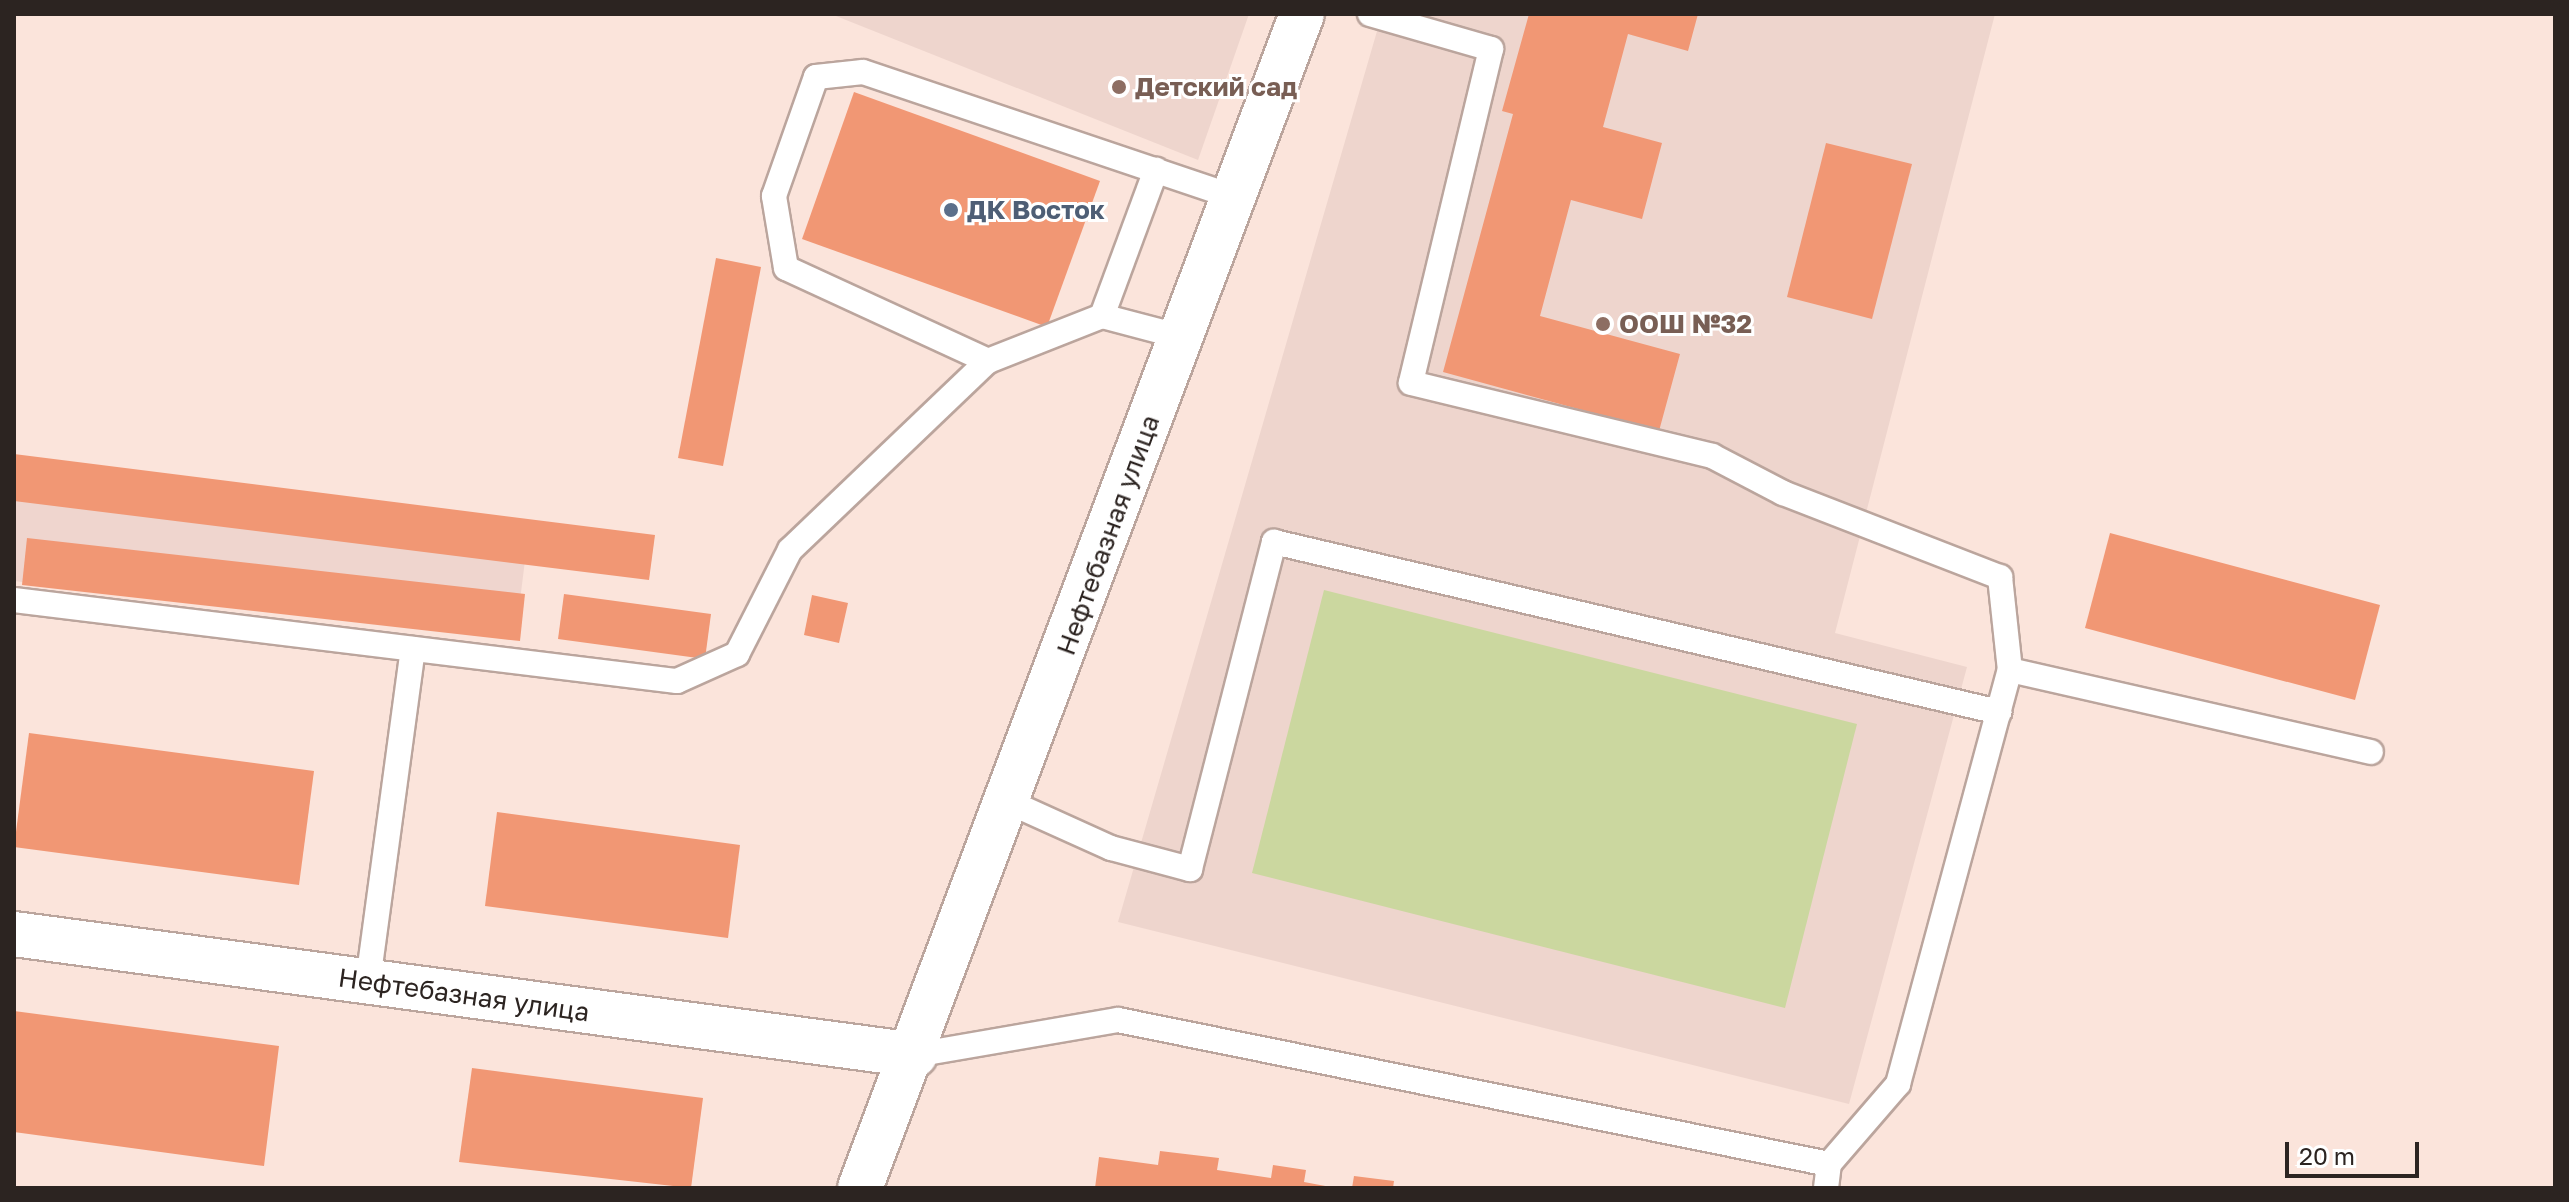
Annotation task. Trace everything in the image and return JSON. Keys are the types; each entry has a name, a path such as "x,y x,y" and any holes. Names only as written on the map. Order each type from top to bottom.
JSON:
{"street":[{"name":"Нефтебазная улица","path":"860,1188 915,1055 1302,14"},
{"name":"Нефтебазная улица","path":"14,934 915,1055"}],"lane":[{"path":"915,1055 1118,1020 1828,1176 1898,1084 2010,670 2000,577 1783,493 1712,456 1411,383 1491,49 1370,14"},
{"path":"988,361 786,268 774,196 816,77 863,72 1234,197"},
{"path":"1102,316 1156,170"},
{"path":"14,600 677,681 737,654 790,550 988,361 1102,316 1182,337"},
{"path":"1009,802 1111,848 1190,869 1274,542 1999,712"},
{"path":"368,981 413,649"},
{"path":"2010,670 2371,752"}],"shaded area":[{"name":"Детский сад","path":"831,14 1249,14 1198,160"},
{"name":"ООШ №32","path":"1382,14 1995,14 1835,633 1967,667 1849,1104 1118,922"},
{"path":"14,455 530,521 515,640 14,581"}],"green space":[{"path":"1324,590 1857,724 1785,1008 1252,873"}],"building":[{"path":"1529,14 1698,14 1688,51 1628,34 1603,127 1662,143 1642,219 1571,200 1540,316 1680,354 1659,431 1443,372 1513,114 1502,111"},
{"name":"ДК Восток","path":"854,92 1100,181 1047,327 802,239"},
{"path":"1826,143 1912,164 1872,319 1787,297"},
{"path":"716,258 761,267 723,466 678,458"},
{"path":"14,454 655,535 649,580 14,501"},
{"path":"2110,533 2380,605 2355,700 2085,628"},
{"path":"27,538 525,594 520,641 22,585"},
{"path":"564,594 711,614 705,659 558,639"},
{"path":"812,595 848,603 839,643 804,635"},
{"path":"29,733 314,771 299,885 14,847"},
{"path":"497,812 740,845 728,938 485,906"},
{"path":"14,1011 279,1046 264,1166 14,1132"},
{"path":"472,1068 703,1098 691,1188 459,1162"},
{"path":"1160,1151 1219,1158 1217,1170 1271,1178 1273,1165 1306,1170 1304,1182 1336,1188 1095,1188 1099,1157 1158,1165"},
{"path":"1354,1176 1394,1181 1393,1188 1352,1188"}],"place":[{"name":"Детский сад","path":"1119,87"},
{"name":"ДК Восток","path":"951,210"},
{"name":"ООШ №32","path":"1603,324"}]}
